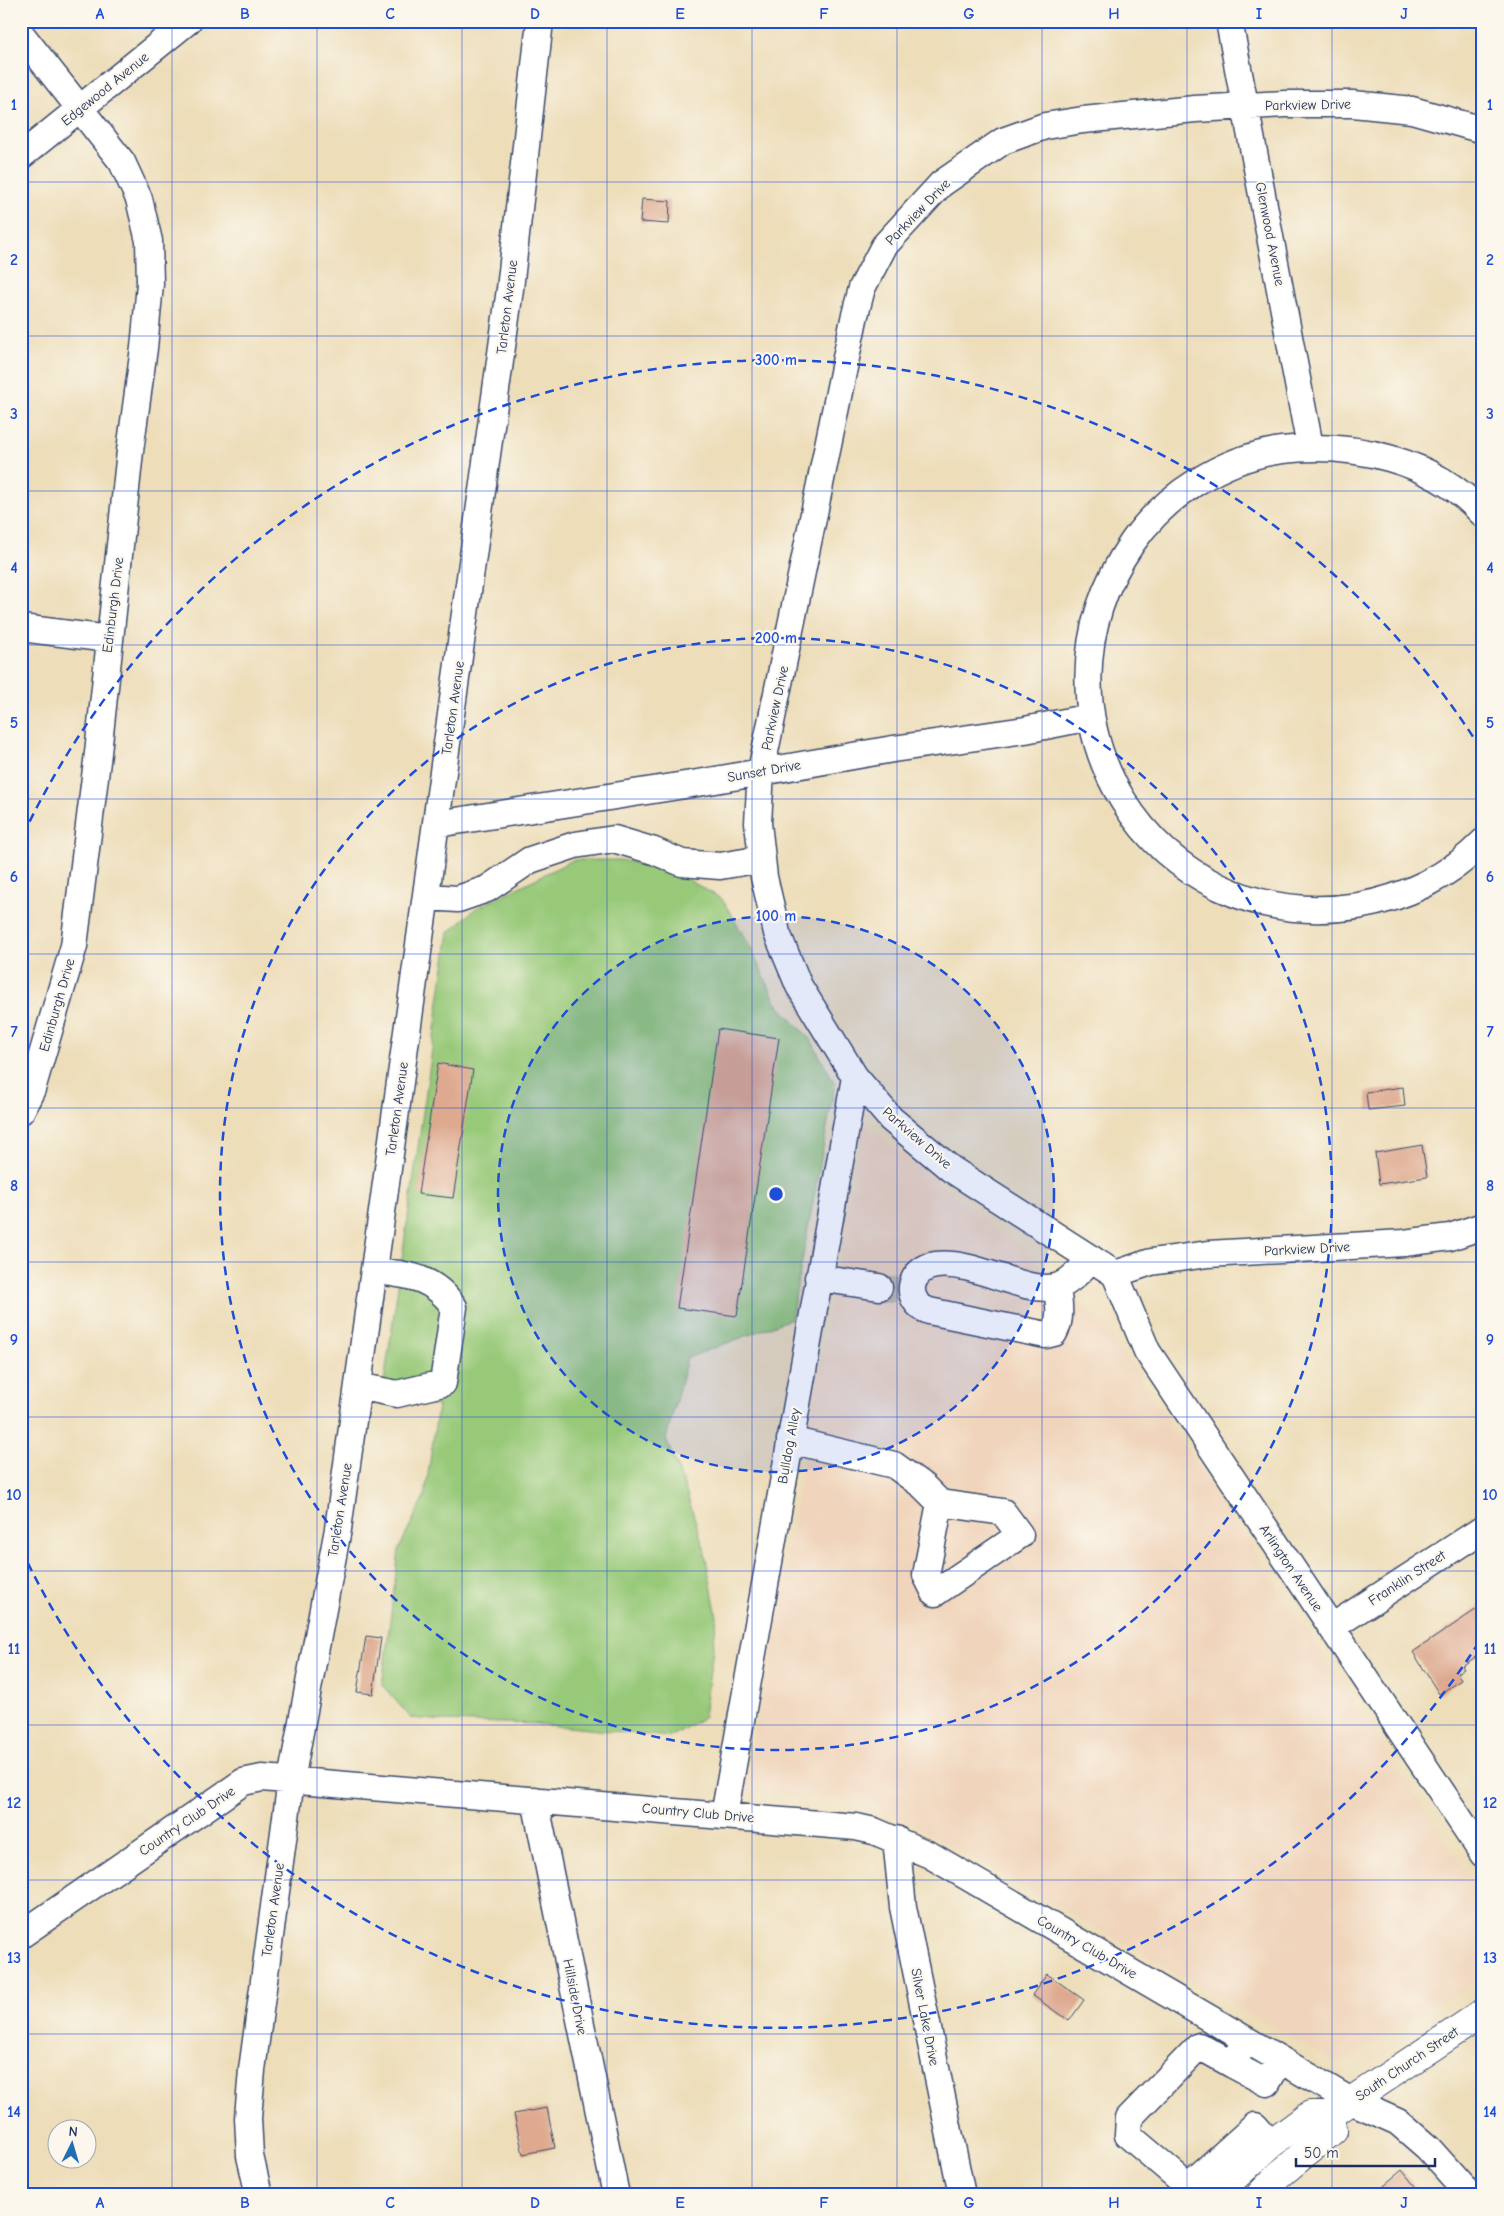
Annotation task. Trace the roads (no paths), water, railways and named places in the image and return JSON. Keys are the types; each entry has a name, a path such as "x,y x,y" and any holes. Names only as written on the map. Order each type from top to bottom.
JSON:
{"main road":[{"name":"South Church Street","path":"1202,2189 1271,2144 1310,2115 1341,2108 1483,2013"},
{"path":"1260,2195 1279,2175 1333,2130 1341,2108"}],"street":[{"name":"Edgewood Avenue","path":"21,156 188,21"},
{"name":"Tarleton Avenue","path":"259,2195 250,2156 248,2118 252,2070 291,1780 338,1529 427,897 510,289 540,21"},
{"name":"Glenwood Avenue","path":"1229,21 1310,447"},
{"name":"Edinburgh Drive","path":"21,34 122,162 139,199 149,241 150,284 109,639 98,753 74,946 32,1089 21,1111"},
{"name":"Parkview Drive","path":"1483,130 1412,110 1354,104 1246,107 1083,120 1045,126 1003,141 941,184 884,246 862,288 761,771 758,823 762,859 777,933 799,986 855,1077 891,1119 951,1169 1115,1274 1151,1262 1208,1254 1386,1244 1450,1237 1483,1226"},
{"path":"1483,514 1450,487 1418,469 1383,456 1347,448 1310,447 1271,452 1233,463 1198,481 1166,504 1139,533 1116,565 1100,601 1093,629 1087,678 1090,717 1102,760 1122,800 1149,836 1183,865 1221,888 1264,903 1300,909 1328,909 1374,903 1410,891 1443,874 1483,842"},
{"path":"21,628 109,639"},
{"name":"Sunset Drive","path":"437,824 704,782 893,748 1025,730 1090,717"},
{"path":"427,897 458,899 487,889 530,860 575,845 614,839 654,851 682,863 720,866 762,859"},
{"name":"Bulldog Alley","path":"724,1816 855,1077"},
{"path":"896,1290 924,1269 935,1265 962,1265 1027,1284 1057,1287 1092,1259"},
{"path":"358,1386 397,1394 443,1383 454,1307 445,1293 418,1277 374,1270"},
{"name":"Arlington Avenue","path":"1115,1274 1147,1351 1332,1627 1479,1840"},
{"path":"818,1278 896,1290 912,1299 919,1307 929,1311 1046,1335 1054,1333 1058,1327 1060,1314 1057,1287"},
{"path":"790,1440 894,1465 923,1486 940,1503"},
{"name":"Franklin Street","path":"1332,1627 1483,1529"},
{"name":"Country Club Drive","path":"21,1935 243,1782 262,1778 856,1827 896,1839 930,1855 1280,2060 1341,2108 1398,2122 1428,2148 1470,2195"},
{"name":"Hillside Drive","path":"536,1800 616,2195"},
{"name":"Silver Lake Drive","path":"896,1839 903,1907 962,2195"},
{"path":"1202,2189 1128,2135 1129,2118 1199,2046 1214,2021"},
{"path":"1233,2065 1245,2040"},
{"path":"1199,2046 1267,2083 1280,2060"}],"tunnel":[{"path":"879,1287 898,1290"}]}
